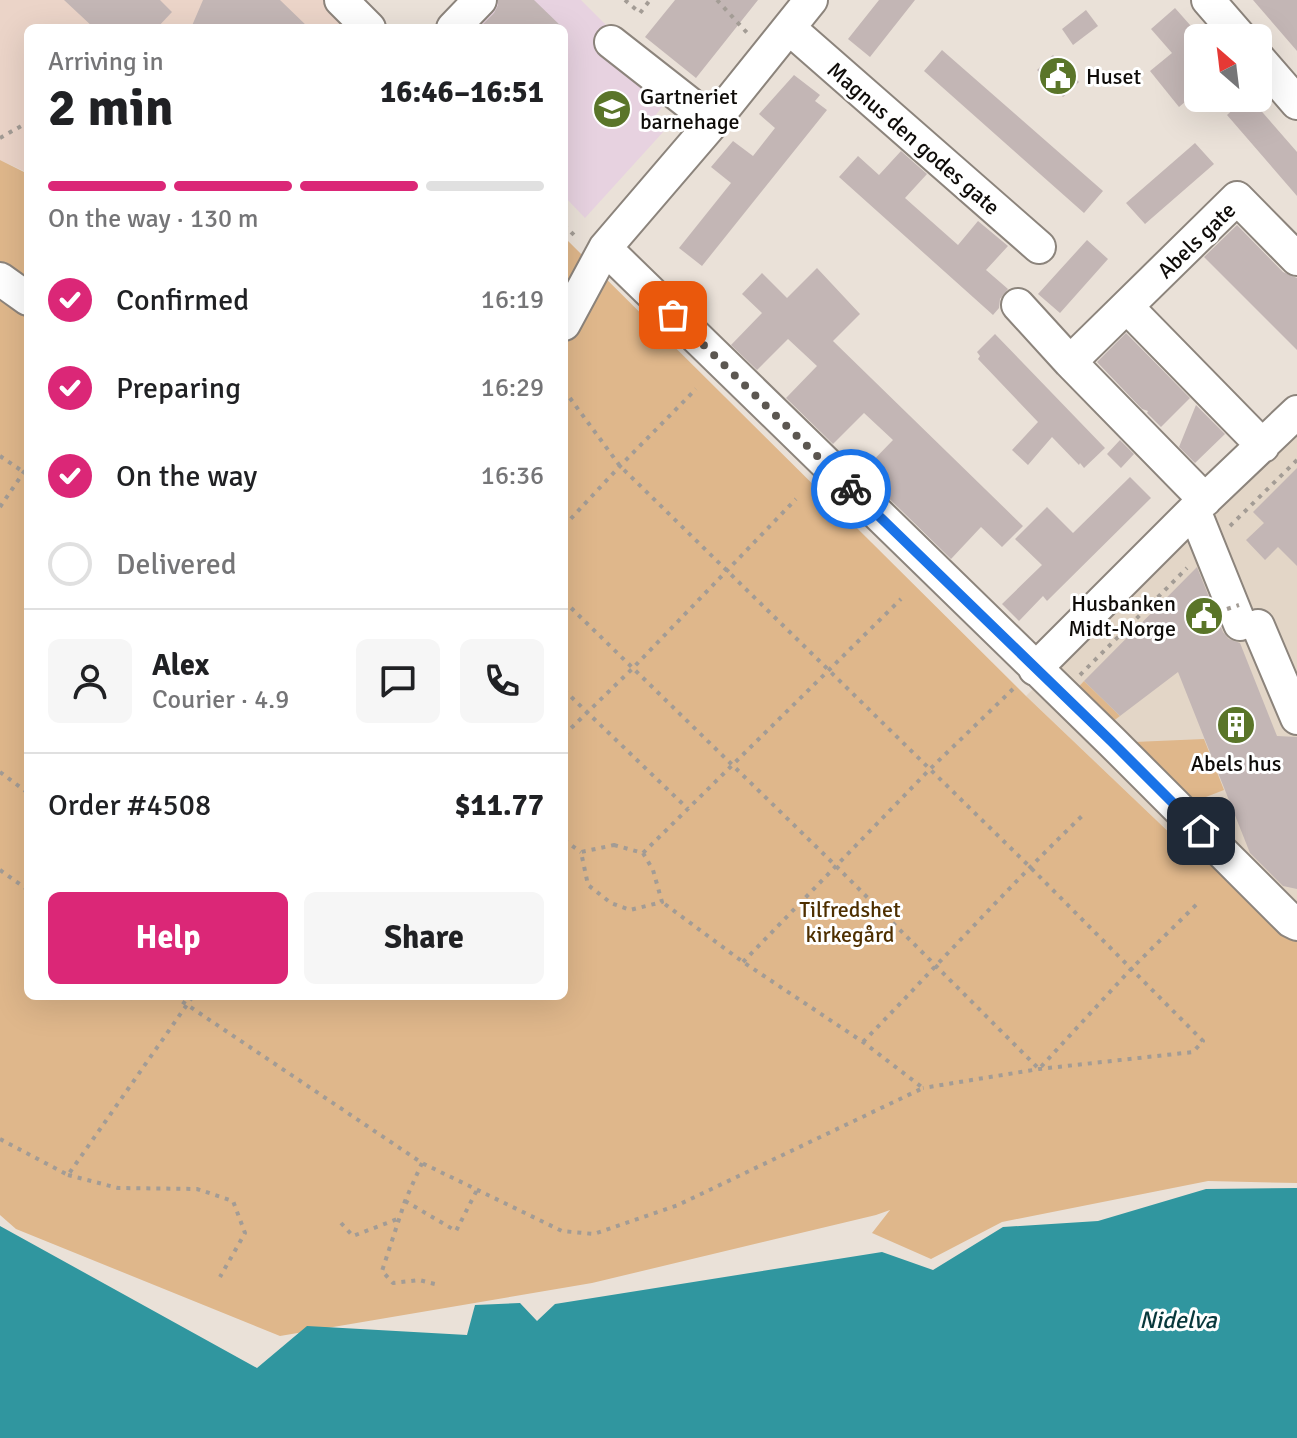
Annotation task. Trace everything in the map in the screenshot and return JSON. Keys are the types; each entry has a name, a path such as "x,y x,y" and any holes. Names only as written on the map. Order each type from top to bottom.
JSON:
{"street":[{"path":"341,0 365,24"},
{"path":"457,24 480,0"},
{"path":"568,317 605,248 713,122 811,0"},
{"path":"1208,0 1229,24"},
{"name":"Magnus den godes gate","path":"789,28 1039,247"},
{"path":"611,42 713,122"},
{"path":"1272,74 1297,103"},
{"name":"Abels gate","path":"1070,362 1237,198 1293,249"},
{"path":"605,248 1297,924"},
{"path":"0,279 24,296"},
{"path":"1018,305 1200,505 1209,546 1241,616 1297,718"},
{"path":"1127,307 1263,446"},
{"path":"1035,669 1297,412"}],"path":[{"path":"625,0 640,13 650,0"},
{"path":"717,0 751,38"},
{"path":"0,138 24,125"},
{"path":"568,522 696,389"},
{"path":"179,1000 422,1163 562,1231 594,1234 678,1205 923,1088 1039,1069 1193,1052 1203,1041 1029,866 620,466 568,395"},
{"path":"0,456 24,472"},
{"path":"1061,693 1297,460"},
{"path":"0,507 24,476"},
{"path":"568,731 796,499"},
{"path":"643,853 901,599"},
{"path":"568,605 734,765 1039,1069"},
{"path":"743,962 930,769 1035,669"},
{"path":"568,694 688,809"},
{"path":"0,772 24,790"},
{"path":"863,1042 938,966 1029,866 1083,815"},
{"path":"568,843 581,852 588,885 611,903 630,910 662,902"},
{"path":"581,852 614,845 643,853 653,870 662,902 743,962 863,1042 923,1088"},
{"path":"0,870 24,887"},
{"path":"1039,1069 1131,969 1197,904"},
{"path":"68,1175 191,1000"},
{"path":"0,1139 68,1175 118,1188 197,1189 233,1201 245,1233 220,1277"},
{"path":"422,1163 405,1201 382,1271 393,1283 419,1280 435,1284"},
{"path":"405,1201 456,1231 477,1190"},
{"path":"341,1223 353,1236 400,1218"}],"shaded area":[{"path":"0,0 340,0 364,24 24,24 24,171 0,160"},
{"name":"Gartneriet barnehage","path":"493,0 581,0 617,36 666,102 651,121 664,131 585,218 568,200 568,24 471,24"},
{"path":"1297,426 1297,954 1026,696"}],"green space":[{"name":"Tilfredshet kirkegård","path":"0,160 24,172 24,1000 568,1000 568,241 1026,696 1197,859 1200,856 1297,935 1297,1183 1208,1181 1002,1222 931,1259 872,1233 890,1210 592,1283 280,1336 16,1229 0,1215"},
{"path":"1084,681 1120,716 1112,722 1072,694"},
{"path":"1204,739 1224,790 1193,802 1134,742"}],"water":[{"name":"Nidelva","path":"1297,1188 1297,1438 0,1438 0,1226 257,1368 307,1326 467,1335 475,1305 520,1303 537,1321 555,1304 882,1252 933,1270 1003,1227 1098,1221 1206,1189"}],"building":[{"path":"64,0 160,0 172,12 161,24 90,24"},
{"path":"203,0 280,0 305,24 193,24"},
{"path":"498,0 534,0 559,24 483,24 498,5"},
{"path":"675,0 758,0 696,78 645,37"},
{"path":"879,0 915,0 870,57 848,39"},
{"path":"1253,0 1297,0 1297,51"},
{"path":"1175,8 1189,24 1184,24 1184,103 1179,107 1150,71 1172,53 1151,29"},
{"path":"1086,10 1098,26 1073,45 1062,29"},
{"path":"942,50 1103,191 1084,213 924,71"},
{"name":"Huset","path":"1053,55 1079,82 1063,97 1037,70"},
{"path":"794,75 820,95 815,101 827,110 702,266 679,248 731,183 711,167 733,141 753,156 775,128 759,114"},
{"path":"1230,112 1262,112 1297,152 1297,196 1227,115"},
{"path":"1195,143 1214,164 1145,224 1126,203"},
{"path":"901,151 927,174 905,198 958,245 978,221 1008,246 986,270 1008,289 993,315 839,177 858,156 879,175"},
{"path":"1237,225 1283,272 1297,278 1297,350 1204,257"},
{"path":"1087,240 1108,259 1060,313 1038,294"},
{"path":"817,268 860,314 833,341 1023,526 1002,547 981,527 951,559 862,472 893,440 864,413 833,444 786,398 817,366 788,339 757,370 731,345 762,313 742,294 762,273 787,298"},
{"path":"1126,333 1190,398 1161,427 1097,362"},
{"path":"995,334 1105,448 1084,468 1052,437 1028,465 1012,450 1038,422 978,359 980,356 977,352"},
{"path":"1196,405 1225,434 1195,463 1179,447"},
{"path":"1120,440 1134,454 1121,468 1107,454"},
{"path":"1297,468 1297,566 1278,547 1265,560 1246,540 1264,523 1253,512"},
{"path":"1130,477 1151,498 1047,601 1043,596 1019,621 1002,604 1042,565 1015,539 1047,507 1073,533"},
{"name":"Abels hus","path":"1197,567 1223,632 1229,639 1240,643 1277,736 1297,737 1297,889 1283,886 1250,853 1178,672 1120,716 1084,681"}],"way so far":[{"path":"673,315 851,489"}],"place":[{"name":"Huset","path":"1058,76"},
{"name":"Gartneriet barnehage","path":"612,109"},
{"name":"Husbanken Midt-Norge","path":"1204,616"},
{"name":"Abels hus","path":"1236,725"}],"route":[{"path":"851,489 1201,831"}]}
